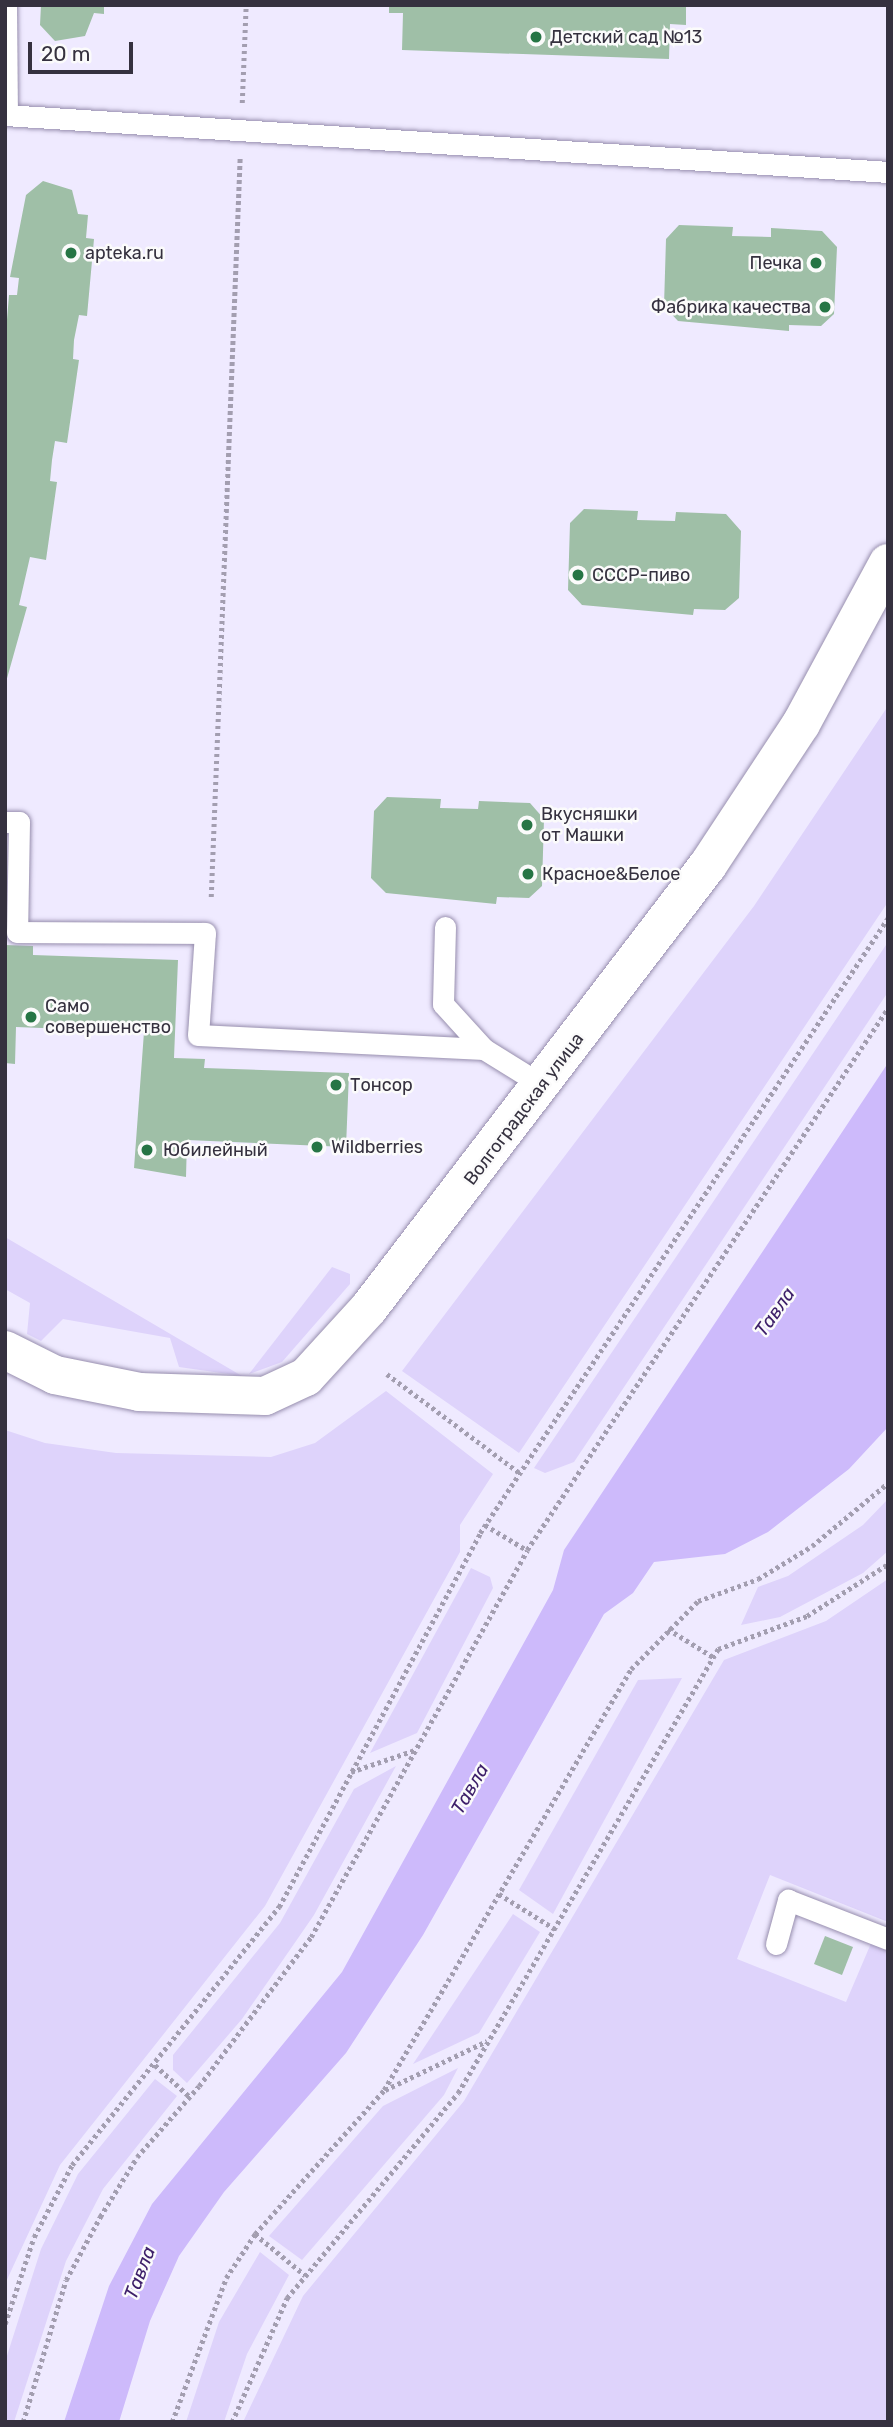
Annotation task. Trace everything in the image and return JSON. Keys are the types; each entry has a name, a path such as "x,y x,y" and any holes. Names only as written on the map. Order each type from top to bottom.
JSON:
{"street":[{"name":"Волгоградская улица","path":"5,1350 55,1375 139,1392 265,1396 306,1377 369,1308 708,865 801,724 888,562"}],"lane":[{"path":"6,5 6,115 888,172"},
{"path":"5,822 19,822 18,932 205,933 198,1035 484,1049"},
{"path":"445,927 443,1004 484,1049 542,1085"},
{"path":"776,1944 788,1900 888,1939"}],"path":[{"path":"211,897 246,5"},
{"path":"5,2324 34,2237 72,2165 279,1907 485,1525 888,918"},
{"path":"23,2422 66,2280 137,2157 190,2097 311,1937 527,1550 888,1008"},
{"path":"387,1374 520,1472"},
{"path":"172,2422 199,2338 255,2234 384,2090 631,1669 698,1601 758,1579 812,1546 888,1483"},
{"path":"485,1525 527,1550"},
{"path":"232,2422 286,2298 458,2093 718,1649 807,1616 888,1564"},
{"path":"668,1629 713,1657"},
{"path":"351,1772 416,1749"},
{"path":"499,1895 555,1929"},
{"path":"384,2090 489,2040"},
{"path":"155,2064 190,2097"},
{"path":"255,2234 305,2274"}],"shaded area":[{"path":"888,706 888,902 519,1453 402,1371 754,906"},
{"path":"888,942 888,992 574,1462 545,1473 534,1468"},
{"path":"5,1237 242,1376 179,1367 170,1338 63,1319 41,1341 27,1334 30,1303 5,1289"},
{"path":"332,1267 350,1274 350,1284 282,1362 249,1374"},
{"path":"386,1391 493,1474 460,1525 460,1552 265,1906 60,2165 5,2284 5,1430 45,1443 116,1453 271,1457 315,1443"},
{"path":"888,1499 888,1551 863,1573 780,1617 741,1625 758,1587 788,1576 863,1525"},
{"path":"471,1568 490,1577 493,1588 417,1733 370,1753"},
{"path":"888,1579 888,1922 770,1875 737,1959 846,2002 872,1941 888,1947 888,2422 243,2422 303,2296 464,2101 724,1660 826,1621"},
{"path":"682,1678 553,1914 519,1890 638,1680"},
{"path":"396,1766 314,1915 242,2019 187,2083 173,2070 173,2055 280,1923 354,1789"},
{"path":"513,1914 540,1932 479,2033 413,2064"},
{"path":"458,2068 444,2095 302,2260 269,2236 383,2106"},
{"path":"155,2079 177,2096 103,2189 66,2261 14,2422 5,2422 5,2362 41,2249 78,2174"},
{"path":"260,2252 289,2275 247,2354 224,2422 186,2422 219,2322"}],"water":[{"name":"Тавла","path":"888,1063 888,1427 849,1469 768,1532 725,1554 654,1562 633,1593 604,1614 423,1935 346,2053 224,2192 179,2256 150,2321 119,2422 64,2422 109,2286 152,2204 342,1972 553,1590 564,1550"}],"building":[{"path":"41,5 104,5 104,14 94,13 85,36 55,41 40,25"},
{"name":"Детский сад №13","path":"389,5 686,5 686,25 670,24 669,59 402,50 403,13 389,13"},
{"path":"43,181 72,190 78,214 88,215 86,238 94,239 87,316 79,315 74,340 73,359 79,360 67,443 55,441 52,460 50,481 57,482 46,560 30,557 19,605 27,607 6,682 5,344 9,295 17,295 19,278 10,277 26,195"},
{"path":"679,225 733,227 732,236 771,237 771,228 822,231 837,247 834,314 821,326 789,325 789,331 678,321 664,306 666,239"},
{"path":"584,509 638,511 637,520 675,521 676,512 726,514 741,531 739,598 725,610 694,609 693,615 582,605 568,590 570,523"},
{"path":"387,797 441,799 440,808 478,809 479,801 530,803 544,819 542,886 529,898 497,897 496,904 386,893 371,878 374,811"},
{"path":"5,945 33,946 33,955 178,960 174,1058 205,1059 204,1068 349,1073 346,1147 187,1140 186,1177 134,1168 144,1032 16,1027 15,1064 5,1063"},
{"path":"825,1936 853,1947 842,1975 814,1964"}],"place":[{"name":"Детский сад №13","path":"536,37"},
{"name":"apteka.ru","path":"71,253"},
{"name":"Печка","path":"816,263"},
{"name":"Фабрика качества","path":"825,307"},
{"name":"СССР-пиво","path":"578,575"},
{"name":"Вкусняшки от Машки","path":"527,825"},
{"name":"Красное&Белое","path":"528,874"},
{"name":"Само совершенство","path":"31,1017"},
{"name":"Тонсор","path":"336,1085"},
{"name":"Wildberries","path":"317,1147"},
{"name":"Юбилейный","path":"147,1150"}]}
